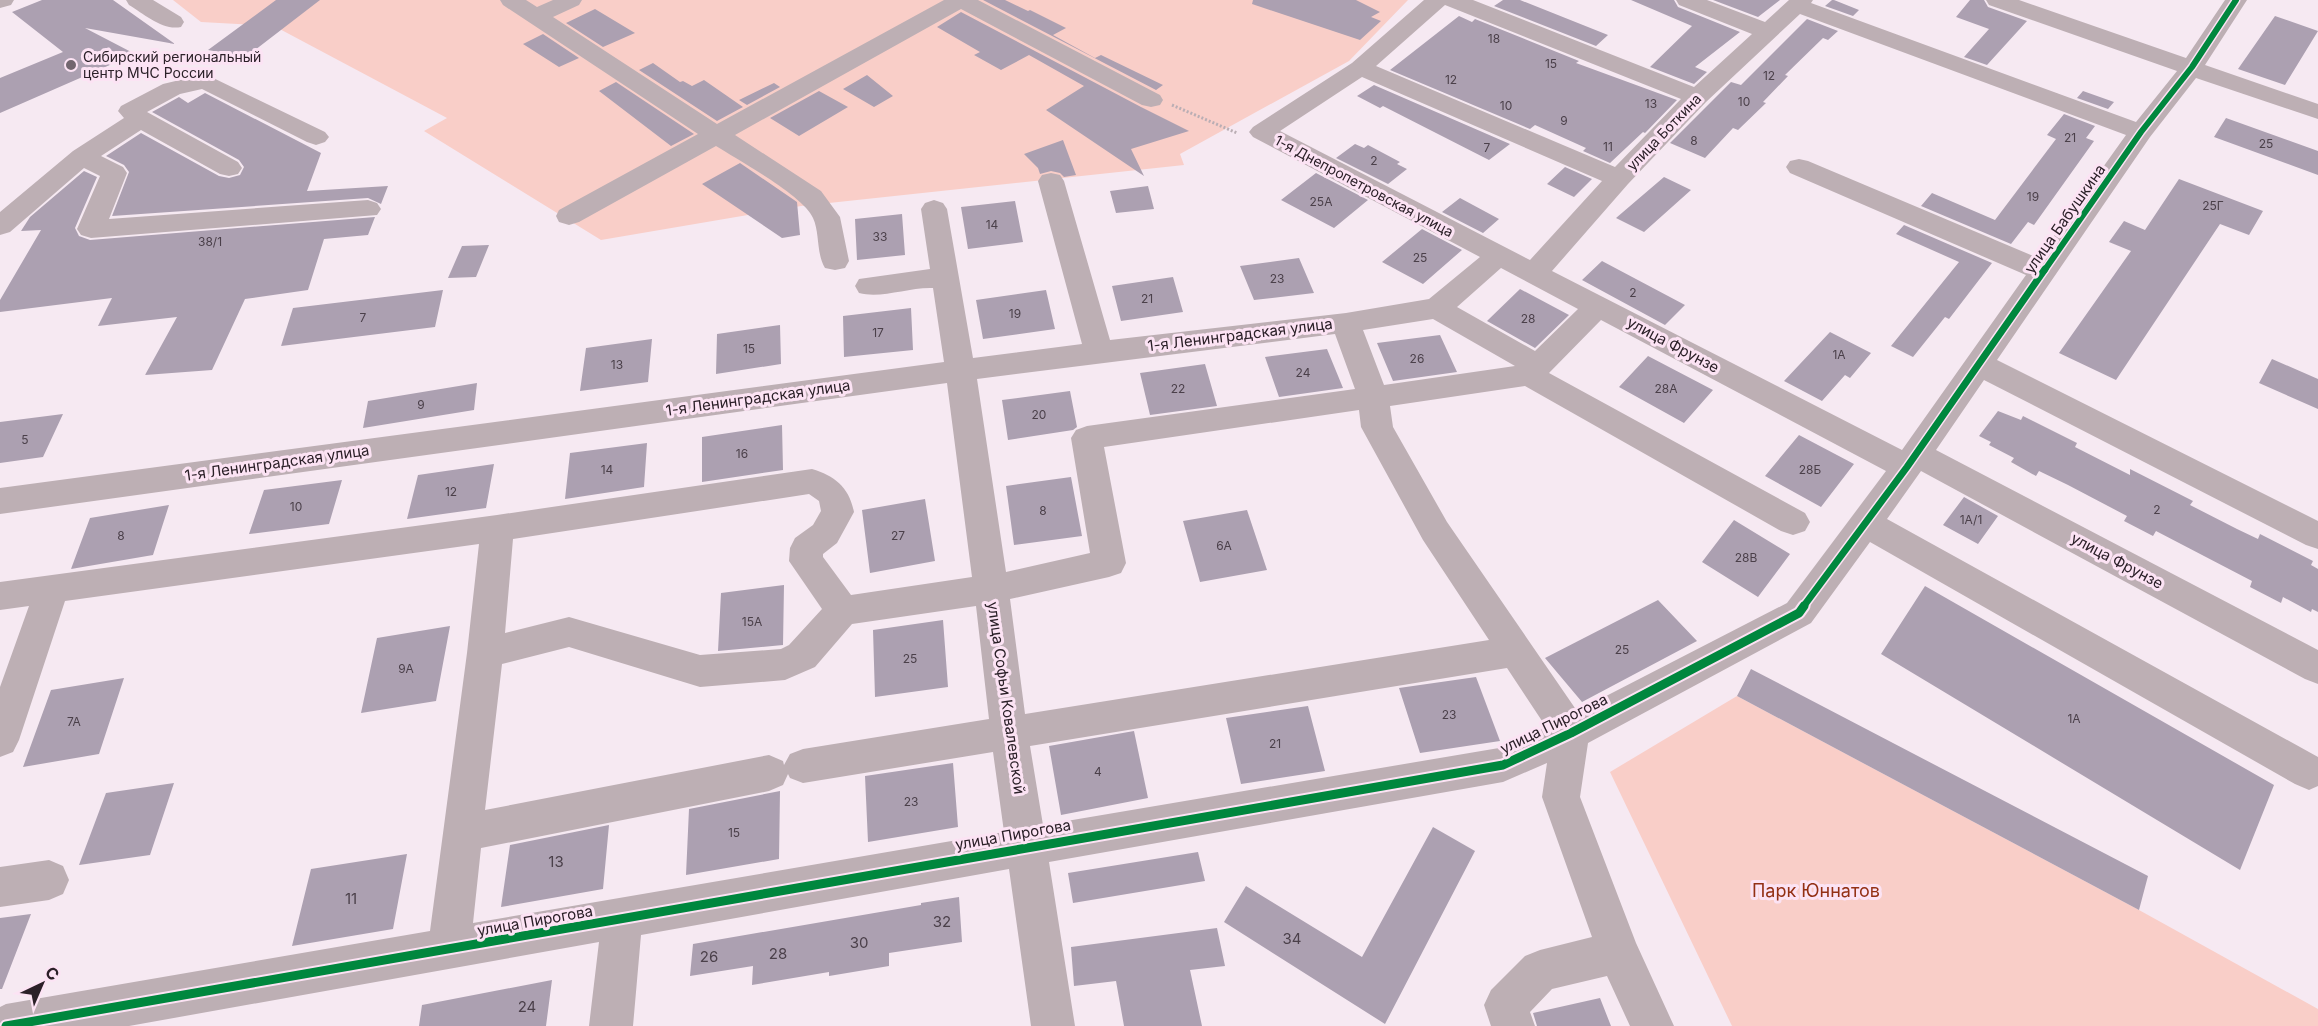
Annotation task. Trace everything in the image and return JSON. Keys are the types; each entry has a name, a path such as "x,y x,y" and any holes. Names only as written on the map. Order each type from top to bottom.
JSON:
{"street":[{"path":"137,0 173,22"},
{"path":"512,0 812,197 827,217 835,261"},
{"path":"536,16 571,0"},
{"path":"569,216 961,0 1151,100"},
{"path":"1453,0 1697,98"},
{"path":"1687,0 1769,32"},
{"path":"1997,0 2318,112"},
{"name":"улица Бабушкина","path":"1911,461 2141,132 2192,67 2236,0"},
{"path":"1800,3 2141,132"},
{"name":"улица Боткина","path":"1534,273 1619,178 1697,98 1800,3"},
{"name":"1-я Днепропетровская улица","path":"1424,4 1360,68 1262,132 1534,273"},
{"path":"1360,68 1619,178"},
{"path":"229,168 140,119 130,111 172,89 205,81 316,137"},
{"path":"0,226 82,157 140,119"},
{"path":"82,157 114,173 91,228 368,209"},
{"path":"1799,166 2044,273"},
{"path":"1051,181 1099,352"},
{"name":"улица Софьи Ковалевской","path":"934,209 975,462 1009,732 1053,1026"},
{"path":"1498,256 1437,308 1533,370 1793,522"},
{"name":"улица Фрунзе","path":"1534,273 2318,668"},
{"path":"869,286 921,278 946,279"},
{"path":"485,653 568,632 700,670 785,664 802,656 842,611 991,589 1109,563 1087,438 1372,398 1533,370 1598,306"},
{"name":"1-я Ленинградская улица","path":"0,501 959,370 1346,323 1437,308"},
{"path":"1346,323 1372,398 1377,427 1435,531 1518,651 1571,733 1561,797 1618,952 1652,1026"},
{"path":"1979,364 2318,536"},
{"name":"улица Пирогова","path":"6,1026 622,920 1027,846 1503,765 1571,733 1798,613 1911,461"},
{"path":"0,596 497,528 812,481 830,489 838,512 825,534 807,548 806,561 822,579 842,611"},
{"path":"1865,523 2309,772"},
{"path":"449,949 485,653 497,528"},
{"path":"0,740 52,589"},
{"path":"463,833 786,769 1518,651"},
{"path":"0,887 49,880"},
{"path":"611,1026 622,920"},
{"path":"1513,1026 1506,1005 1540,971 1618,952"}],"path":[{"path":"1151,100 1182,108 1245,136 1262,132"}],"green space":[{"path":"173,0 1408,0 1349,61 1180,154 1184,165 801,206 601,240 424,131 447,118 274,26 201,22"},
{"name":"Парк Юннатов","path":"1737,696 2139,910 2318,1009 2318,1026 1732,1026 1610,772"}],"building":[{"name":"Сибирский региональный центр МЧС России","path":"42,0 113,0 175,44 85,28 135,54 0,113 0,78 63,52 12,12"},
{"path":"276,0 320,0 246,57 208,50"},
{"path":"983,0 1005,0 1030,10 1066,28 1053,35 1095,58 1101,55 1163,85 1156,90"},
{"path":"1253,0 1356,0 1380,12 1371,17 1381,21 1360,40 1252,4"},
{"path":"1503,0 1520,0 1608,35 1596,46 1494,6"},
{"path":"1631,0 1674,0 1678,7 1740,32 1695,67 1707,72 1694,84 1650,67 1692,26"},
{"path":"1713,0 1780,0 1758,17"},
{"path":"1832,0 1859,10 1853,16 1825,6"},
{"path":"1970,0 1984,0 1988,7 2027,21 1987,65 1964,57 1989,29 1956,17"},
{"path":"595,9 635,33 603,47 566,23"},
{"path":"961,12 1189,131 1131,149 1144,176 1046,110 1084,86 1029,55 1001,70 974,55 980,52 937,27"},
{"path":"1459,16 1472,22 1475,19 1579,61 1576,63 1677,100 1645,133 1643,132 1610,163 1583,151 1586,148 1535,125 1530,129 1390,70"},
{"path":"2275,16 2318,31 2285,85 2238,69"},
{"path":"1807,19 1838,31 1828,40 1823,38 1785,75 1788,76 1763,102 1766,103 1738,130 1733,128 1705,158 1670,143 1731,82 1741,85"},
{"path":"543,34 579,58 559,67 523,44"},
{"path":"653,63 680,82 683,81 692,86 704,80 743,107 717,121 639,70"},
{"path":"867,75 893,96 874,107 843,89"},
{"path":"616,82 694,134 671,146 599,91"},
{"path":"774,83 780,87 747,105 739,100"},
{"path":"1374,85 1510,144 1489,160 1383,106 1380,108 1357,96"},
{"path":"819,91 848,107 799,136 770,118"},
{"path":"2083,91 2114,102 2108,109 2077,98"},
{"path":"205,93 321,153 307,191 388,186 381,204 368,198 112,216 129,172 124,165 106,156 141,133 219,176 229,178 240,175 244,167 239,160 152,112 179,97 188,103"},
{"path":"2064,114 2095,126 2086,138 2094,141 2034,225 2028,222 2011,244 1921,206 1932,193 1995,220 2056,139 2047,135"},
{"path":"2226,118 2318,151 2318,175 2214,137"},
{"path":"1063,140 1076,175 1064,177 1060,173 1051,171 1040,174 1038,168 1024,154"},
{"path":"1355,144 1364,148 1368,145 1400,162 1397,164 1407,169 1388,184 1336,158"},
{"path":"740,163 797,202 800,235 782,238 702,184"},
{"path":"1565,167 1592,179 1574,197 1547,184"},
{"path":"84,171 97,177 75,228 79,236 90,240 375,217 368,235 324,239 308,290 245,299 212,370 145,375 177,317 98,326 112,298 0,312 0,300 41,230 21,231 30,217"},
{"path":"1316,173 1368,200 1334,228 1281,200"},
{"path":"1664,177 1691,190 1644,232 1616,218"},
{"path":"2179,179 2263,211 2249,235 2220,224 2116,380 2059,353 2131,251 2109,242 2124,221 2145,230"},
{"path":"1148,186 1154,209 1116,213 1110,191"},
{"path":"1460,198 1499,219 1483,233 1442,212"},
{"path":"1015,201 1023,242 968,249 961,207"},
{"path":"902,214 905,255 857,260 855,219"},
{"path":"1904,225 1992,263 1949,319 1945,317 1913,357 1891,346 1959,262 1896,234"},
{"path":"1422,229 1462,250 1423,284 1382,262"},
{"path":"489,245 476,277 448,278 462,246"},
{"path":"1299,258 1314,293 1254,300 1240,266"},
{"path":"1602,261 1685,305 1665,325 1582,280"},
{"path":"1173,277 1183,312 1121,321 1112,286"},
{"path":"1520,289 1569,315 1535,348 1487,321"},
{"path":"443,290 435,327 281,346 293,308"},
{"path":"1046,290 1055,329 983,339 976,300"},
{"path":"911,308 913,350 844,357 843,316"},
{"path":"780,325 781,364 716,374 717,334"},
{"path":"1830,332 1871,353 1850,378 1845,375 1822,401 1784,381"},
{"path":"1440,335 1457,372 1393,381 1377,343"},
{"path":"652,339 648,382 580,391 586,348"},
{"path":"1327,349 1343,388 1279,397 1265,357"},
{"path":"1648,356 1713,390 1684,423 1619,387"},
{"path":"2272,359 2318,379 2318,409 2259,383"},
{"path":"1205,364 1217,406 1150,415 1140,373"},
{"path":"477,383 474,410 363,428 368,401"},
{"path":"1070,391 1077,427 1073,430 1008,440 1002,400"},
{"path":"1998,411 2021,420 2023,416 2077,443 2075,447 2130,475 2130,469 2193,501 2190,505 2237,529 2258,539 2260,534 2313,561 2311,565 2318,569 2318,612 2312,609 2311,612 2283,597 2281,603 2250,587 2252,581 2156,531 2153,536 2124,521 2127,516 2068,485 2039,471 2036,476 2011,462 2014,458 1989,445 1991,442 1979,436"},
{"path":"63,414 43,457 0,463 0,422"},
{"path":"782,425 783,470 702,482 702,437"},
{"path":"1799,435 1854,464 1821,507 1765,476"},
{"path":"647,443 644,487 565,499 570,453"},
{"path":"494,464 486,508 407,519 418,475"},
{"path":"1071,477 1082,536 1014,545 1006,486"},
{"path":"342,480 329,524 249,534 264,490"},
{"path":"1964,497 1998,516 1978,544 1943,525"},
{"path":"925,499 935,561 870,573 862,510"},
{"path":"169,505 153,555 71,569 90,518"},
{"path":"1247,510 1267,570 1200,582 1183,521"},
{"path":"1734,520 1790,554 1758,597 1702,562"},
{"path":"784,585 783,645 718,651 721,593"},
{"path":"1925,586 2274,785 2240,870 1881,654"},
{"path":"1658,600 1697,641 1582,702 1545,658"},
{"path":"943,620 948,687 875,697 873,630"},
{"path":"450,626 436,701 361,713 377,638"},
{"path":"1751,669 2148,876 2139,910 1737,696"},
{"path":"1476,677 1500,741 1420,753 1399,688"},
{"path":"124,678 99,754 23,767 51,690"},
{"path":"1308,706 1325,771 1241,784 1226,718"},
{"path":"1134,731 1148,798 1061,815 1049,746"},
{"path":"953,763 958,827 868,842 865,776"},
{"path":"174,783 150,855 79,865 106,793"},
{"path":"780,791 779,859 686,875 689,809"},
{"path":"609,825 603,889 501,907 510,845"},
{"path":"1433,827 1475,851 1385,1024 1224,922 1246,886 1362,957"},
{"path":"1198,852 1205,881 1073,903 1068,873"},
{"path":"407,854 393,929 292,946 311,869"},
{"path":"959,897 962,942 889,953 889,966 829,976 829,972 752,985 753,966 690,976 693,944"},
{"path":"31,914 2,989 0,989 0,918"},
{"path":"1217,928 1225,966 1190,970 1202,1026 1124,1026 1116,981 1074,986 1071,947"},
{"path":"552,980 546,1026 419,1026 422,1005"},
{"path":"1600,998 1611,1026 1537,1026 1533,1013"}],"cycle path":[{"path":"6,1026 1503,765 1571,733 1799,613 1907,467 2141,132 2192,67 2236,0"}],"place":[{"name":"Сибирский региональный центр МЧС России","path":"71,65"}]}
